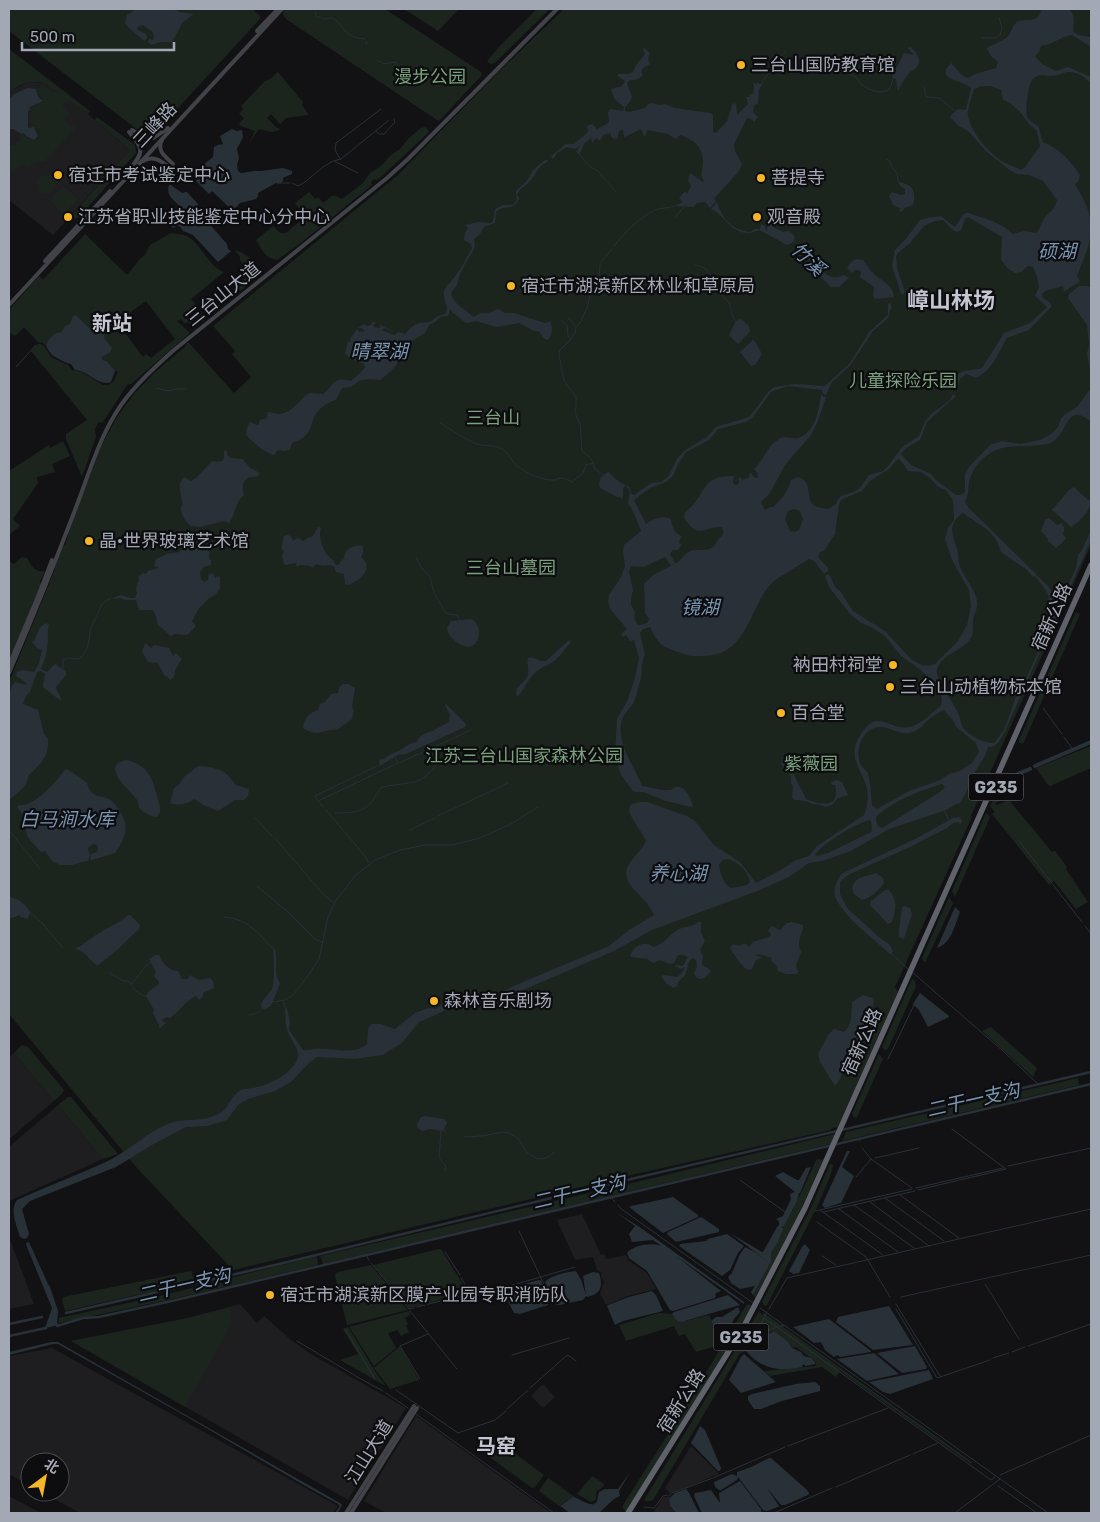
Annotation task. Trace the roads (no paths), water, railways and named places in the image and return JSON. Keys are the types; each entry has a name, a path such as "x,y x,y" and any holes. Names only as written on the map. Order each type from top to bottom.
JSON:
{"highway":[{"name":"宿新公路","path":"628,1513 742,1330 805,1208 842,1129 1091,565"},
{"name":"宿新公路","path":"914,967 1091,573"},
{"name":"宿新公路","path":"632,1513 728,1360 751,1319 810,1208 834,1146"}],"main road":[{"name":"三峰路","path":"9,303 278,9"},
{"name":"三峰路","path":"169,128 282,9"},
{"name":"三台山大道","path":"9,665 39,594 100,437 119,403 132,387 148,370 174,348 386,178 556,9"},
{"name":"三台山大道","path":"9,673 42,596 102,438 121,405 135,388 174,350 387,178 556,9"},
{"path":"131,170 140,155 141,148 130,131 144,137 153,138 169,128"},
{"path":"131,170 145,160 152,158 171,166 160,148 160,142 169,128"},
{"name":"江山大道","path":"346,1513 415,1407 351,1513"}],"water":[{"path":"136,9 174,9 179,12 194,14 183,22 172,42 161,42 151,45 148,42 149,39 153,40 154,38 153,32 143,25 138,27 137,29 147,35 144,41 125,23 127,15"},
{"name":"硕湖","path":"1041,9 1069,9 1073,16 1073,31 1078,35 1091,37 1091,47 1072,35 1041,46 1035,56 1042,64 1056,71 1068,67 1091,77 1091,84 1074,72 1054,76 1037,76 1031,82 1026,109 1027,117 1039,127 1043,142 1064,156 1080,175 1078,182 1075,184 1088,209 1091,230 1090,240 1077,276 1080,281 1064,292 1063,286 1045,291 1042,294 1043,298 1052,306 1029,330 1007,338 994,361 982,375 976,378 966,374 960,379 957,389 952,388 959,373 982,368 1004,333 1030,323 1047,307 1035,296 1039,287 1033,267 1028,266 1021,272 1015,273 1007,268 1001,259 1002,237 968,217 965,219 961,230 957,232 943,220 935,221 924,226 896,256 897,268 905,292 901,294 892,266 895,250 920,220 927,218 941,216 955,227 963,215 969,213 998,224 1013,234 1024,231 1036,233 1054,207 1057,200 1043,181 1029,175 1017,174 1008,169 986,151 968,131 951,118 951,115 958,109 966,110 971,88 946,75 946,69 951,63 961,74 968,78 996,68 998,62 991,56 987,49 988,47 1008,36 1017,22 1035,19 1040,14","holes":["990,86 1001,90 1003,100 1010,103 1020,112 1037,131 1040,146 1021,170 995,156 977,137 970,123 968,109 974,89"]},
{"path":"910,47 917,54 919,62 916,68 907,75 898,91 896,79 893,79 892,76 904,53 913,55 908,48"},
{"path":"644,48 650,53 648,59 650,64 642,69 641,77 636,80 630,80 627,83 632,97 625,107 625,111 629,112 645,108 648,104 652,103 710,113 713,115 713,132 716,133 727,121 733,103 735,105 736,102 737,115 748,104 746,97 753,94 753,83 756,84 758,82 762,84 759,90 758,104 754,105 753,112 758,117 754,122 747,118 734,144 735,151 742,164 739,171 714,199 716,201 710,208 705,202 697,203 694,207 674,206 683,202 679,198 685,191 687,194 691,186 688,180 690,173 704,181 701,174 703,156 699,148 693,141 680,135 676,139 668,134 647,130 645,137 641,129 624,137 623,130 619,131 617,139 612,138 610,133 603,135 600,141 596,138 592,143 591,138 584,144 578,154 577,151 580,146 575,149 567,147 557,153 553,159 551,156 566,144 574,144 588,132 587,126 592,124 597,129 608,123 608,112 611,109 623,111 624,107 615,100 611,89 623,85 625,81 618,74 633,72 645,54"},
{"path":"28,88 36,89 38,97 43,101 28,108 31,109 28,111 28,128 34,127 38,136 34,140 24,133 9,129 9,99 14,94"},
{"path":"232,129 242,130 243,137 237,149 239,158 238,171 241,173 283,168 292,171 292,174 283,178 283,181 279,184 276,183 258,193 256,199 240,203 233,211 212,191 196,207 231,251 218,262 193,235 183,231 177,225 174,228 172,227 170,214 179,212 181,208 170,196 168,189 169,185 171,185 182,193 191,188 203,165 213,157 214,147 223,144 220,136"},
{"name":"晴翠湖","path":"545,160 548,160 518,193 519,198 515,205 502,208 496,212 495,223 484,227 474,239 475,246 473,251 451,295 457,304 474,317 498,309 505,313 514,313 546,323 550,321 552,331 548,340 543,338 540,332 519,323 496,327 476,321 466,323 450,309 448,316 440,317 429,325 425,333 404,346 400,352 397,364 380,380 368,379 359,381 351,387 342,388 336,400 319,410 314,416 305,436 292,443 290,450 278,450 274,455 262,449 246,435 250,422 258,425 260,420 267,418 268,412 285,413 308,394 323,394 337,380 351,381 363,370 364,364 351,359 345,353 348,342 351,341 350,339 357,329 359,332 365,331 362,328 358,328 364,324 367,326 371,325 372,322 376,322 373,325 374,327 381,327 379,324 396,333 384,328 382,330 394,335 398,332 405,334 419,323 430,322 438,316 445,314 447,308 444,291 455,277 472,248 470,243 464,240 468,228 465,225 478,222 491,223 495,209 503,205 513,205 517,200 516,191 526,182 533,170"},
{"path":"898,181 910,186 914,195 913,205 904,208 900,212 900,208 893,205 889,196 892,192 901,195 905,194 905,189 900,186"},
{"path":"717,202 728,222 738,229 750,232 760,229 761,224 765,226 766,231 770,221 773,223 773,227 783,232 788,231 792,233 795,238 792,243 787,245 759,230 748,233 737,230 711,209"},
{"path":"801,246 824,273 833,277 844,275 849,278 839,287 831,287 820,276 799,247"},
{"path":"856,259 863,260 871,271 889,286 894,297 875,299 873,296 874,287 860,277 861,272 855,270 852,273 847,268"},
{"path":"1079,286 1091,288 1091,376 1087,354 1089,344 1087,325 1068,298 1069,294"},
{"path":"891,303 891,307 894,307 891,308 888,318 873,331 850,366 832,382 826,395 823,394 822,390 788,386 771,392 753,417 746,422 718,429 709,440 686,452 673,476 666,482 650,488 634,500 646,524 658,518 671,519 674,529 681,536 679,542 681,545 678,550 673,550 670,554 675,563 691,551 710,549 723,535 724,532 721,527 698,531 689,525 684,518 685,512 692,506 709,483 715,479 734,476 733,482 737,485 739,482 738,478 741,477 742,480 750,477 749,474 751,473 757,478 758,474 754,469 775,442 784,437 798,438 808,432 815,420 821,395 826,397 818,421 811,435 785,465 770,493 762,501 761,503 765,510 773,507 779,501 791,480 797,477 805,481 813,504 823,509 832,507 841,496 860,488 869,475 883,471 902,447 919,436 930,415 950,400 953,394 956,396 927,422 920,440 906,448 901,454 911,465 931,474 937,481 956,495 960,495 965,492 965,474 969,467 990,445 1002,441 1020,444 1040,440 1051,434 1058,427 1065,414 1077,407 1091,388 1091,422 1083,416 1077,415 1068,421 1057,438 1050,443 1006,447 992,452 977,465 970,479 965,502 1048,586 1052,594 1052,607 1057,608 1059,605 1076,568 1078,555 1091,530 1091,540 1004,734 997,744 988,747 960,803 946,810 889,829 851,851 822,861 809,863 789,877 760,890 652,930 614,951 486,1006 478,1004 453,1005 419,1022 403,1042 383,1055 355,1059 317,1057 291,1082 275,1091 248,1099 238,1105 227,1120 207,1126 186,1127 116,1167 30,1201 22,1209 29,1234 24,1239 20,1237 14,1213 17,1200 108,1161 154,1131 170,1123 206,1118 222,1112 234,1096 243,1089 265,1085 291,1069 298,1054 286,1027 285,1010 287,1008 290,1023 289,1030 303,1050 356,1050 367,1044 368,1029 371,1024 381,1024 395,1029 415,1013 428,1008 436,1009 451,997 461,995 491,997 609,946 629,930 654,915 626,876 628,866 643,847 646,840 632,818 629,810 631,804 647,802 687,816 695,821 714,845 741,863 756,883 796,860 809,856 817,846 864,815 868,792 855,754 857,741 861,734 867,726 879,721 902,727 914,726 941,706 942,698 938,688 921,670 901,656 885,636 861,623 850,614 829,587 825,576 828,574 830,576 835,587 841,592 853,611 885,631 912,660 922,665 929,666 935,664 958,641 967,625 971,606 969,590 952,560 945,539 948,528 954,520 953,500 946,490 938,487 921,472 908,471 898,459 889,469 870,481 862,491 841,500 835,534 818,557 828,568 828,571 824,574 814,561 809,559 775,580 766,590 739,638 730,648 718,654 694,656 672,650 660,643 650,627 643,629 640,633 645,655 642,664 642,674 635,700 622,720 621,737 623,746 642,786 666,790 676,787 683,788 691,800 693,806 691,807 632,790 621,775 615,755 617,719 628,699 639,658 634,640 630,641 626,635 623,637 621,634 627,629 611,610 608,602 609,595 621,577 625,566 624,545 641,531 628,503 629,489 625,485 623,498 617,497 600,488 599,483 601,477 608,472 619,482 628,486 631,494 634,495 651,483 661,482 668,477 677,459 684,451 707,437 716,427 749,417 774,387 795,384 825,386 850,363 869,332 888,315 888,304","holes":["794,509 800,511 803,519 799,530 795,532 790,531 785,519 788,511","963,513 989,531 997,541 1001,552 1027,570 1033,577 1035,576 1049,597 1048,610 1052,616 1035,659 1024,683 1018,691 1004,730 994,743 977,739 963,727 957,710 937,673 937,669 944,659 971,638 977,607 976,595 959,564 958,551 952,534 955,521","665,557 671,566 653,575 644,584 645,613 649,619 647,623 640,625 637,624 634,618 635,612 631,605 633,590 629,572 631,566 643,567","944,710 956,727 976,743 979,752 972,763 960,771 909,791 877,809 872,805 867,771 859,759 858,753 861,741 868,731 874,728 888,728 902,733 910,733 918,730","942,784 945,787 882,828 878,826 876,817 883,811 899,801","869,820 871,821 872,831 828,853 815,855 840,834","729,859 733,861 745,871 750,882 747,885 731,888 724,881 719,865 723,860"]},
{"path":"76,315 89,328 96,327 105,330 104,338 112,348 110,352 102,357 102,360 107,361 115,370 111,382 102,382 75,370 71,364 59,359 48,350 47,343 50,339 56,333 62,332 65,326 70,324 73,316"},
{"path":"741,319 749,326 750,332 738,344 729,335 736,321"},
{"path":"753,340 762,354 756,364 751,366 740,352"},
{"path":"226,450 228,456 243,459 250,468 260,473 258,476 247,478 244,482 244,495 239,501 229,523 224,521 200,527 191,526 185,520 182,513 180,482 184,477 191,481 212,461 222,461 224,459 224,451"},
{"path":"1074,487 1091,501 1084,516 1071,527 1052,510 1069,490"},
{"path":"1049,518 1057,525 1061,523 1064,528 1063,534 1066,538 1056,548 1041,531 1045,520"},
{"path":"318,527 321,528 320,537 325,552 336,565 344,559 344,555 350,548 363,546 361,557 367,565 361,577 348,585 345,584 344,574 336,572 334,567 330,565 321,566 316,564 313,568 299,565 297,567 296,563 284,564 282,556 284,551 281,549 284,536 292,537 293,541 297,538 303,541 313,536"},
{"path":"202,546 210,552 211,565 204,567 200,572 201,579 204,582 208,580 209,574 213,573 215,578 217,576 220,577 220,588 216,594 199,608 192,621 196,626 187,635 175,634 171,636 158,625 153,610 139,610 136,600 110,599 121,595 135,598 138,577 143,573 146,574 148,571 158,568 154,566 156,559 167,554 179,552 187,547 190,550"},
{"path":"471,619 479,628 478,639 475,644 465,646 452,638 447,628 451,621"},
{"path":"46,623 49,625 48,646 41,669 47,672 55,664 66,671 66,675 56,687 61,701 44,688 45,674 41,671 37,672 30,692 23,704 38,710 44,734 48,739 48,746 46,755 29,775 26,784 9,800 9,695 15,682 27,685 16,676 17,672 23,670 34,672 39,663 42,650 37,648 32,642 40,627"},
{"path":"571,640 556,659 534,674 517,697 517,688 527,676 528,658 546,661"},
{"path":"145,643 151,648 154,645 169,648 173,656 176,653 182,659 175,670 173,678 170,680 164,675 158,663 148,662 142,652"},
{"path":"343,684 348,684 355,688 352,719 337,730 315,733 304,729 303,726 307,717 318,710 320,704 325,702 331,694 338,693 339,687"},
{"path":"446,704 466,724 465,727 406,754 398,755 380,766 379,760 409,744 417,742 424,734 449,722 450,715"},
{"path":"785,756 788,757 793,773 806,799 823,804 832,802 836,793 835,785 832,785 831,782 837,780 842,782 848,795 838,798 832,805 825,807 794,800 792,797 791,776 781,764"},
{"path":"126,760 141,766 147,771 156,791 160,807 157,817 140,810 138,801 118,777 115,767 118,763"},
{"path":"199,766 220,770 228,775 236,785 249,789 248,796 244,800 235,800 218,811 194,799 183,804 170,803 174,788 185,776"},
{"name":"白马涧水库","path":"66,769 87,783 93,794 111,800 125,821 124,837 115,853 92,860 90,859 91,854 97,852 98,848 97,845 93,844 88,848 90,855 88,861 72,865 60,865 52,861 45,851 41,852 27,835 24,816 17,807 39,797 53,785"},
{"path":"959,817 962,820 961,824 958,822 953,823 910,847 848,875 840,882 840,894 847,908 890,945 893,951 890,954 844,912 835,896 835,887 838,879 841,874 917,838 953,818"},
{"path":"876,873 883,878 884,883 880,888 862,900 854,894 852,888 856,881"},
{"path":"885,890 889,890 892,894 895,906 892,922 888,924 870,905 871,901"},
{"path":"9,897 19,900 26,906 30,912 28,919 20,915 12,918 9,917"},
{"path":"902,907 910,908 912,914 904,939 899,937 899,929"},
{"path":"955,907 960,912 954,928 946,943 937,948"},
{"path":"128,915 140,925 139,929 97,966 84,953 75,948 81,946"},
{"path":"701,922 701,932 705,941 700,950 703,956 702,965 711,972 704,978 699,979 696,977 694,973 697,967 696,960 692,958 685,975 677,986 673,988 661,976 677,977 685,967 681,969 675,966 683,966 688,957 678,955 674,963 670,964 660,960 653,963 647,959 630,957 633,950 639,945 657,946 679,929 692,926"},
{"path":"792,922 803,925 799,941 801,952 796,966 799,971 797,974 786,974 778,971 777,966 771,961 772,958 758,954 755,955 762,958 756,960 752,969 747,970 730,948 733,944 740,946 744,943 749,947 753,942 769,937 771,935 768,930 772,926 780,930 787,923"},
{"path":"273,948 276,953 277,975 280,984 271,1006 264,1010 261,1006 273,986"},
{"path":"159,955 168,968 178,971 182,979 188,979 190,975 199,980 210,978 213,981 214,988 203,993 199,1000 196,996 192,998 170,1018 163,1019 162,1021 166,1023 160,1028 153,1013 154,1010 146,996 149,991 159,984 154,976 156,972 149,959"},
{"path":"920,993 949,1017 928,1027 919,1010 913,1004"},
{"path":"863,995 872,998 874,1001 872,1008 868,1013 852,1056 835,1086 820,1062 818,1054 828,1035 834,1029 844,1032 847,1029 851,1018 852,1002"},
{"path":"421,1117 444,1119 447,1123 443,1131 430,1129 422,1131 418,1128 417,1124"},
{"path":"847,1151 850,1151 842,1167 854,1176 841,1203 825,1208 822,1205"},
{"path":"811,1167 797,1201 782,1227 778,1242 771,1253 771,1262 753,1295 751,1292 755,1286 740,1289 731,1283 728,1277 732,1273 745,1247 767,1261 730,1233 763,1252 779,1225 779,1221 776,1219 783,1216 791,1199 790,1194 795,1192 775,1176 783,1172 799,1180 806,1168"},
{"path":"673,1197 698,1215 698,1217 663,1233 629,1207 631,1206"},
{"path":"616,1212 744,1302 744,1304 676,1256 721,1291 716,1293 715,1298 673,1311 670,1310 647,1271 629,1258 627,1253 643,1245 653,1244 661,1246 653,1240 632,1242 629,1234 635,1226"},
{"path":"701,1217 719,1229 719,1232 676,1242 667,1234 668,1232"},
{"path":"727,1234 744,1246 738,1253 730,1270 722,1276 679,1246 680,1244 706,1241"},
{"path":"29,1242 50,1287 58,1311 57,1323 59,1325 45,1328 52,1308 27,1247 26,1243"},
{"path":"805,1244 810,1250 799,1273 793,1274 789,1271"},
{"path":"576,1271 586,1295 583,1276 593,1272 599,1273 600,1288 596,1294 586,1296 583,1300 556,1305 545,1282 555,1276"},
{"path":"539,1280 546,1293 548,1305 520,1314 514,1313 505,1295 508,1288"},
{"path":"652,1291 656,1295 663,1311 623,1321 615,1325 608,1305"},
{"path":"728,1295 740,1305 681,1322 677,1321 672,1314 674,1312"},
{"path":"889,1306 913,1345 873,1350 836,1322 838,1317"},
{"path":"738,1307 740,1312 734,1319 729,1332 720,1341 711,1321 716,1317 722,1317"},
{"path":"829,1319 871,1352 834,1357 825,1350 821,1342 814,1343 793,1327"},
{"path":"773,1332 788,1342 792,1348 811,1358 815,1364 806,1366 803,1364 802,1367 786,1369 771,1368 758,1362 746,1351 751,1342"},
{"path":"58,1342 340,1503 342,1505 338,1513 335,1513 340,1506 338,1504 58,1344 9,1355 9,1352"},
{"path":"915,1346 927,1367 926,1369 902,1373 877,1353"},
{"path":"874,1353 899,1374 867,1381 837,1359"},
{"path":"744,1354 776,1382 741,1393 729,1380"},
{"path":"929,1370 933,1379 890,1394 883,1392 869,1382"},
{"path":"815,1382 820,1386 820,1391 782,1401 761,1409 754,1409 748,1400 748,1396 752,1394 796,1384"},
{"path":"700,1426 705,1430 721,1468 720,1471 691,1443"},
{"path":"769,1458 807,1490 808,1495 781,1505 767,1488 779,1506 767,1511 763,1510 738,1477 737,1480 721,1490 715,1487 714,1482 732,1474 737,1476 737,1472"},
{"path":"631,1471 619,1491 620,1496 599,1513 570,1513 560,1506 573,1497 593,1504 597,1501 599,1492 605,1489 618,1489"},
{"path":"740,1481 761,1509 761,1513 702,1513 694,1496 695,1493 711,1490 720,1503 719,1493"},
{"path":"686,1489 699,1513 676,1513 670,1506 669,1499 675,1493"}],"waterway":[{"path":"315,12 316,16 321,18"},
{"path":"323,19 333,18 353,37 365,39"},
{"path":"982,38 995,38 1000,35 1002,27 999,18"},
{"path":"762,84 764,78 777,65 785,52"},
{"path":"821,57 833,60 843,72 855,76 861,84 878,92 887,91 893,79"},
{"path":"377,60 384,64 395,62 401,70"},
{"path":"923,86 927,97 939,98 955,111"},
{"path":"340,159 335,150 336,143 381,109"},
{"path":"376,131 379,134 384,134 395,122 394,119"},
{"path":"292,183 298,186 323,167 341,159 389,120"},
{"path":"579,153 589,166 598,171 616,192"},
{"path":"887,159 897,173 898,181"},
{"path":"334,161 358,173"},
{"path":"280,183 290,183"},
{"path":"614,246 643,217 657,209 674,206"},
{"path":"675,217 684,207"},
{"name":"竹溪","path":"792,240 801,247"},
{"path":"576,327 587,308 591,291 599,281 600,263 612,249"},
{"path":"695,265 705,268 711,276 721,294 729,303 732,315 736,321"},
{"path":"568,317 576,327 571,339"},
{"path":"561,320 567,325 568,336 571,339 560,350 559,355 564,381 576,397 575,413 580,424 582,451 592,460 594,468 603,475"},
{"path":"16,367 36,345"},
{"path":"156,388 169,391 185,389"},
{"path":"440,423 477,444 503,449 520,468 529,474 545,479 555,480 563,478 572,482 583,473 586,465 594,463"},
{"path":"416,557 421,567 430,577 434,593 445,612 457,615 460,621"},
{"path":"63,669 63,660 67,658 78,659 85,653 91,628 102,604 110,599"},
{"path":"1047,635 1053,620"},
{"path":"1043,708 1062,734"},
{"path":"399,763 471,730"},
{"path":"1064,737 1073,750"},
{"path":"1035,766 1091,742"},
{"path":"335,813 351,812 366,808 381,788 418,781 445,758 450,756 467,757 480,746"},
{"path":"379,765 315,796 318,801 398,763 395,757"},
{"path":"1003,780 1030,769"},
{"path":"438,816 508,783"},
{"path":"319,802 323,807"},
{"path":"273,1002 285,1000 293,995 307,977 319,959 328,917 336,900 356,875 375,860 400,850 425,845 453,845 480,838 511,824 538,807"},
{"path":"326,810 369,863"},
{"path":"944,810 949,821"},
{"path":"255,818 272,836"},
{"path":"410,830 435,818"},
{"path":"9,830 40,869"},
{"path":"275,838 324,895 334,903"},
{"path":"1019,841 1082,922"},
{"path":"257,886 289,913 315,939 322,942"},
{"path":"30,912 63,948"},
{"path":"224,917 236,919 249,925 273,948"},
{"path":"1085,926 1091,934"},
{"path":"891,953 909,970"},
{"path":"109,972 123,981 128,981 132,984 151,962"},
{"path":"912,972 1039,1085"},
{"path":"131,984 137,992 146,996"},
{"path":"283,1001 286,1010"},
{"path":"888,1059 914,1005"},
{"path":"249,1015 257,1013 263,1007"},
{"name":"二干一支沟","path":"66,1313 1091,1072"},
{"path":"57,1326 83,1318 99,1317 176,1300 1091,1084"},
{"path":"918,1190 1006,1169 952,1129"},
{"path":"445,1170 446,1166 439,1158 441,1131 444,1130 446,1133"},
{"path":"464,1137 504,1132 518,1138 527,1153 538,1159 546,1158 555,1152"},
{"path":"862,1148 871,1159 912,1188"},
{"path":"875,1158 919,1148"},
{"path":"1008,1166 1091,1148"},
{"path":"856,1177 871,1159"},
{"path":"916,1188 1003,1168"},
{"path":"740,1180 785,1212"},
{"path":"815,1211 912,1189"},
{"path":"821,1211 915,1191"},
{"path":"900,1195 959,1238"},
{"path":"611,1197 615,1202"},
{"path":"885,1198 944,1241"},
{"path":"870,1202 929,1246"},
{"path":"618,1205 753,1303"},
{"path":"854,1205 914,1248"},
{"path":"839,1209 898,1252"},
{"path":"769,1309 787,1278 1091,1209"},
{"path":"823,1212 883,1255"},
{"path":"817,1222 866,1257 890,1297"},
{"path":"519,1231 549,1295"},
{"path":"445,1252 460,1275"},
{"path":"366,1255 369,1260"},
{"path":"901,1297 1091,1255"},
{"path":"822,1256 836,1265"},
{"path":"371,1263 409,1309"},
{"path":"461,1278 471,1294 501,1286 506,1287 575,1267"},
{"path":"985,1284 1019,1339"},
{"path":"417,1307 468,1294"},
{"path":"896,1304 940,1376"},
{"path":"409,1309 414,1308"},
{"path":"760,1308 1048,1513"},
{"path":"896,1309 937,1378 990,1360"},
{"path":"410,1311 457,1369"},
{"path":"756,1333 767,1312"},
{"name":"二干一支沟","path":"9,1324 42,1317"},
{"path":"764,1318 991,1480 995,1477"},
{"path":"1028,1346 1091,1324"},
{"path":"747,1337 784,1325"},
{"path":"9,1336 46,1328"},
{"path":"345,1329 375,1379"},
{"path":"420,1379 400,1346 428,1334"},
{"path":"512,1355 569,1338"},
{"path":"297,1341 383,1391"},
{"path":"1012,1352 1025,1347"},
{"path":"993,1358 1009,1353"},
{"path":"530,1388 566,1356 568,1355 576,1361"},
{"path":"396,1390 458,1433 495,1420 506,1411"},
{"path":"507,1409 528,1390"},
{"path":"386,1393 408,1408"},
{"path":"788,1446 888,1408"},
{"path":"416,1414 554,1513"},
{"path":"1000,1475 1091,1435"},
{"path":"913,1454 938,1443"},
{"path":"672,1493 713,1478 785,1447"},
{"path":"836,1487 910,1455"},
{"path":"955,1513 1000,1479"},
{"path":"998,1486 1037,1513"},
{"path":"774,1513 832,1488"},
{"path":"644,1507 654,1508 663,1496 668,1495"}],"place":[{"name":"三台山国防教育馆","path":"741,65"},
{"name":"宿迁市考试鉴定中心","path":"58,175"},
{"name":"菩提寺","path":"761,178"},
{"name":"江苏省职业技能鉴定中心分中心","path":"68,217"},
{"name":"观音殿","path":"757,217"},
{"name":"宿迁市湖滨新区林业和草原局","path":"511,286"},
{"name":"晶·世界玻璃艺术馆","path":"89,541"},
{"name":"衲田村祠堂","path":"893,665"},
{"name":"三台山动植物标本馆","path":"890,687"},
{"name":"百合堂","path":"781,713"},
{"name":"森林音乐剧场","path":"434,1001"},
{"name":"宿迁市湖滨新区膜产业园专职消防队","path":"270,1295"}],"district":[{"name":"嶂山林场","path":"951,300"},
{"name":"新站","path":"112,323"},
{"name":"马窑","path":"496,1446"}],"park label":[{"name":"漫步公园","path":"430,77"},
{"name":"儿童探险乐园","path":"903,381"},
{"name":"三台山","path":"493,418"},
{"name":"三台山墓园","path":"511,568"},
{"name":"江苏三台山国家森林公园","path":"524,756"},
{"name":"紫薇园","path":"811,764"}],"water label":[{"name":"镜湖","path":"700,607"},
{"name":"养心湖","path":"678,873"}]}
